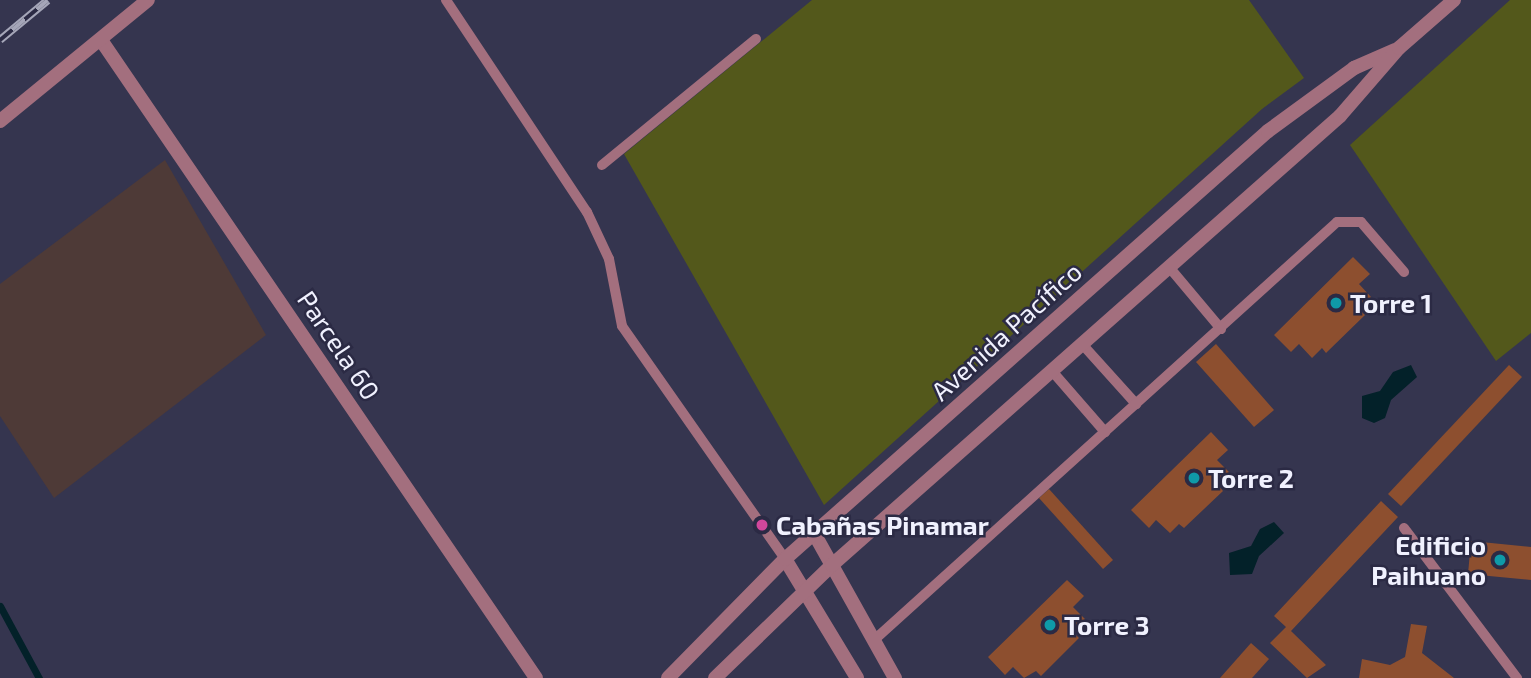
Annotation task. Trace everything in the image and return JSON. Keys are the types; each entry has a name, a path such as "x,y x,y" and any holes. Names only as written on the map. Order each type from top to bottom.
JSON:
{"street":[{"path":"0,121 148,0"},
{"name":"Avenida Pacífico","path":"715,678 832,565 1340,116 1399,48 1454,0"},
{"name":"Parcela 60","path":"101,40 536,678"},
{"name":"Avenida Pacífico","path":"668,678 785,559 1268,131 1354,68 1399,48"},
{"path":"815,535 895,678"},
{"path":"785,559 807,589 858,678"}],"lane":[{"path":"446,0 587,212 609,259 622,326 785,559"},
{"path":"602,165 756,39"},
{"path":"873,641 1337,222 1361,222 1404,272"},
{"path":"1169,267 1221,329"},
{"path":"1082,344 1136,404"},
{"path":"1052,371 1105,432"},
{"path":"1404,528 1517,678"}],"shaded area":[{"path":"165,160 266,335 54,498 0,416 0,284"}],"green space":[{"path":"812,0 1249,0 1304,78 1262,109 824,505 624,154"},
{"path":"1510,0 1531,0 1531,333 1496,361 1350,145"}],"water":[{"path":"1411,365 1417,377 1391,400 1385,418 1374,423 1362,418 1362,396 1380,391 1393,372"},
{"path":"1274,522 1284,533 1259,556 1252,574 1230,575 1229,553 1251,546 1260,529"}],"building":[{"name":"Torre 1","path":"1353,257 1370,274 1359,284 1371,297 1359,309 1365,315 1326,353 1322,348 1312,358 1299,344 1291,352 1274,335"},
{"path":"1216,344 1274,410 1254,427 1196,362"},
{"path":"1509,365 1522,377 1401,506 1388,494"},
{"name":"Torre 2","path":"1211,432 1228,450 1217,460 1229,472 1217,484 1223,491 1184,528 1179,524 1170,533 1156,520 1149,528 1131,510"},
{"path":"1049,489 1113,560 1103,569 1039,498"},
{"path":"1381,501 1398,517 1291,631 1326,665 1307,678 1270,643 1286,627 1274,616"},
{"name":"Edificio Paihuano","path":"1471,541 1531,547 1531,580 1468,574"},
{"name":"Torre 3","path":"1067,580 1084,596 1073,607 1085,619 1073,632 1079,638 1041,676 1036,671 1024,678 1013,667 1005,675 988,657"},
{"path":"1411,624 1427,626 1422,653 1454,678 1359,678 1362,659 1390,665 1405,657"},
{"path":"1251,643 1269,659 1252,678 1220,678"}],"waterway":[{"path":"0,606 39,678"}],"railway":[{"path":"0,40 48,0"}],"place":[{"name":"Torre 1","path":"1336,303"},
{"name":"Torre 2","path":"1194,478"},
{"name":"Cabañas Pinamar","path":"762,525"},
{"name":"Edificio Paihuano","path":"1500,560"},
{"name":"Torre 3","path":"1050,625"}]}
